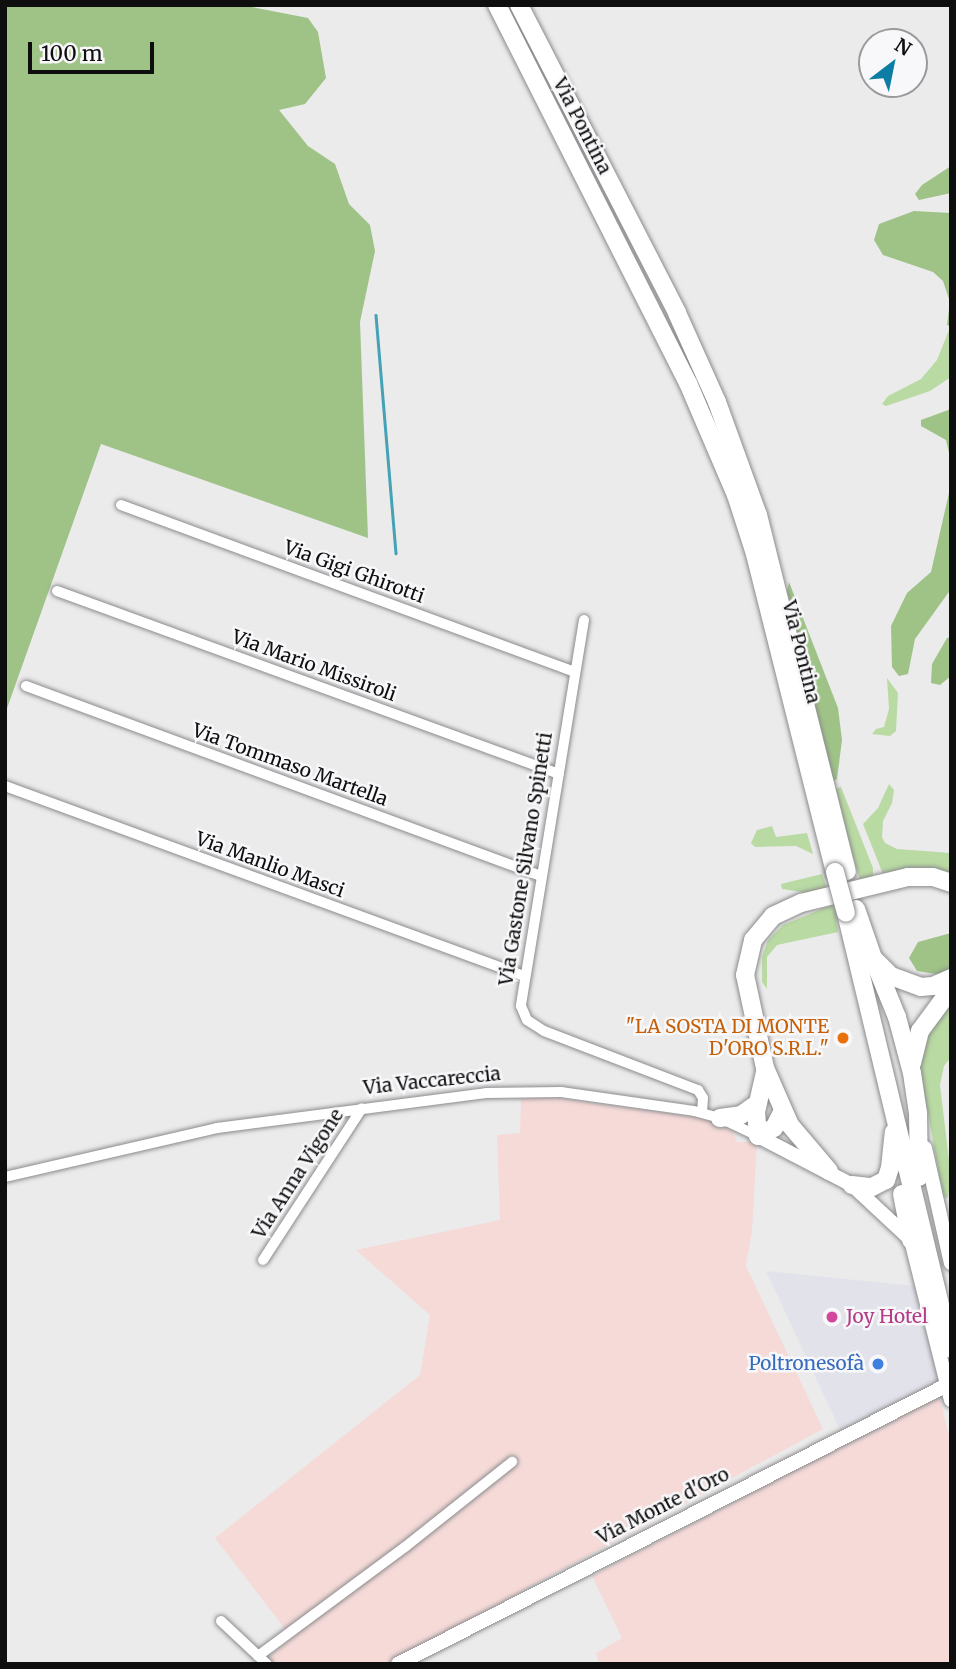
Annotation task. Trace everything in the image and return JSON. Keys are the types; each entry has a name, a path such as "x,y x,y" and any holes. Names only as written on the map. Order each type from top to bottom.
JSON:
{"highway":[{"name":"Via Pontina","path":"498,5 688,383 736,495 755,554 841,871"},
{"name":"Via Pontina","path":"519,5 677,313 722,413 758,515 841,871 951,1305"},
{"path":"829,1171 795,1133 782,1112 765,1068 746,970 753,940 766,923 782,910 801,903 908,877 933,877 951,883"},
{"name":"Via Pontina","path":"851,911 895,1118 951,1349"},
{"path":"851,911 897,1017 912,1073 918,1113 919,1177"},
{"path":"873,958 895,979 914,986 933,986 951,978"},
{"path":"912,1073 920,1031 951,989"},
{"path":"765,1068 763,1091 757,1104 758,1136 774,1128 782,1112"},
{"path":"720,1118 741,1115 757,1104"},
{"path":"852,1185 875,1187 887,1178 895,1118"},
{"path":"895,1118 898,1170 911,1240"}],"street":[{"name":"Via Gigi Ghirotti","path":"121,505 574,672"},
{"name":"Via Mario Missiroli","path":"57,591 559,774"},
{"name":"Via Gastone Silvano Spinetti","path":"584,620 521,1006 533,1025 696,1089 703,1098 702,1112"},
{"name":"Via Tommaso Martella","path":"26,686 541,876"},
{"name":"Via Manlio Masci","path":"5,786 524,976"},
{"name":"Via Vaccareccia","path":"5,1177 191,1132 460,1095 529,1091 571,1093 702,1112 720,1118 852,1185 911,1240"},
{"name":"Via Anna Vigone","path":"263,1260 362,1108"},
{"path":"918,1113 951,1263"},
{"path":"911,1240 949,1393"},
{"name":"Via Monte d'Oro","path":"398,1664 949,1393"},
{"path":"258,1656 405,1547 512,1462"},
{"path":"221,1621 267,1664"}],"shaded area":[{"path":"549,1097 697,1117 715,1121 733,1132 737,1142 757,1142 752,1231 746,1266 823,1429 387,1664 272,1664 266,1659 292,1638 215,1538 420,1375 430,1315 356,1250 500,1220 497,1135 520,1133 521,1098"},
{"path":"766,1271 915,1286 940,1381 841,1432"},
{"path":"939,1395 951,1444 951,1664 599,1664 596,1653 622,1638 592,1576"}],"green space":[{"path":"5,5 252,7 308,18 318,32 326,78 305,104 279,110 308,146 335,164 349,204 370,225 375,251 360,322 368,538 101,444 5,714"},
{"path":"951,166 951,193 919,200 915,194 922,185"},
{"path":"914,211 951,213 951,327 947,325 950,302 943,281 933,272 883,255 874,240 879,224"},
{"path":"949,330 951,377 930,391 886,406 882,404 888,396 921,379 937,360"},
{"path":"951,409 951,461 946,440 921,426 921,420"},
{"path":"951,484 951,589 915,639 908,674 899,676 892,667 891,626 907,593 931,572"},
{"path":"789,582 838,708 842,740 837,779 832,782 787,591"},
{"path":"951,637 951,676 940,685 931,683 932,664 947,638"},
{"path":"887,678 898,693 896,731 890,736 872,734 876,729 884,727 889,709"},
{"path":"889,784 894,790 892,803 883,821 882,837 885,843 897,849 951,853 951,877 889,877 883,874 863,824 878,808"},
{"path":"841,787 873,868 873,875 862,887 833,790"},
{"path":"772,826 776,837 807,833 813,854 796,846 755,847 751,843 757,830"},
{"path":"822,874 827,889 816,894 782,889 781,884"},
{"path":"834,904 838,932 777,945 767,957 767,989 762,982 762,957 768,940 783,925"},
{"path":"951,933 951,968 942,975 917,971 909,958 918,942"},
{"path":"951,1002 951,1057 944,1066 940,1085 951,1177 948,1198 943,1197 920,1069 924,1040"}],"waterway":[{"path":"376,315 396,553"}],"place":[{"name":"\"LA SOSTA DI MONTE D'ORO S.R.L.\"","path":"843,1038"},
{"name":"Joy Hotel","path":"832,1317"},
{"name":"Poltronesofà","path":"878,1364"}]}
